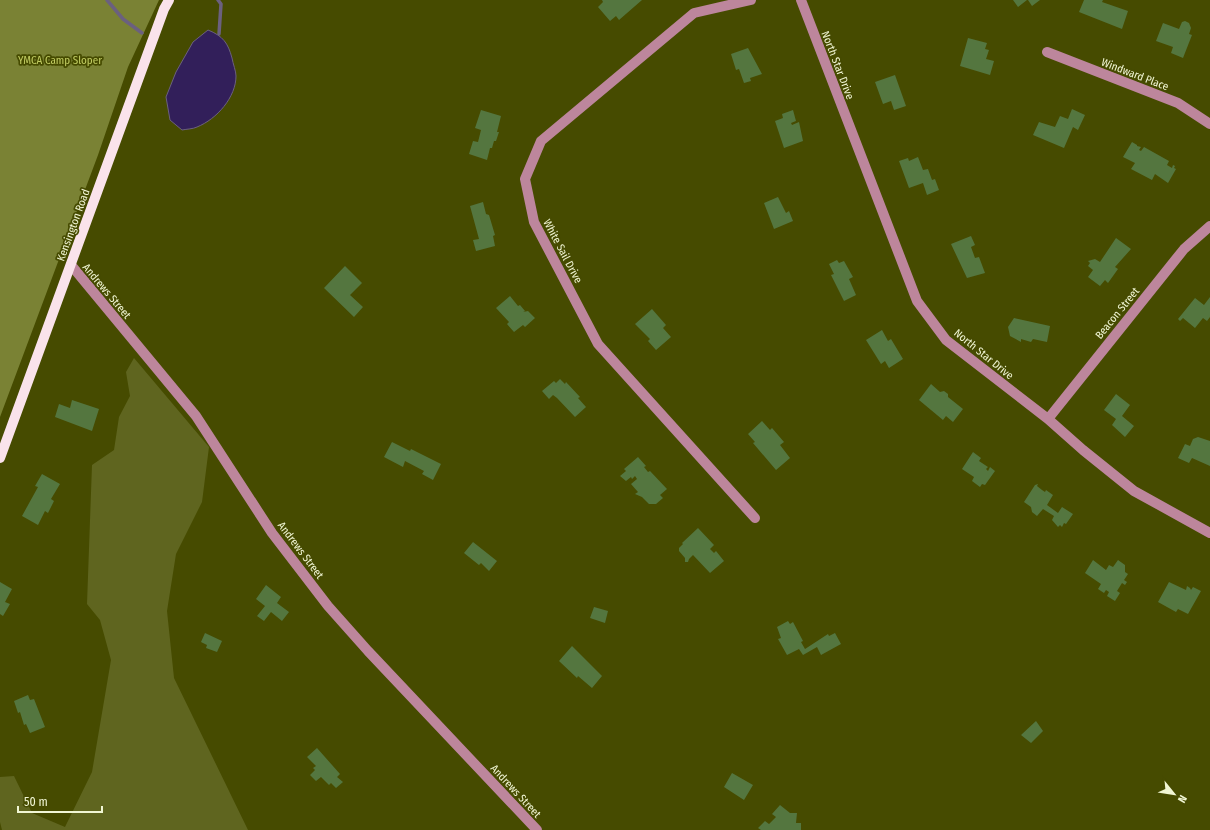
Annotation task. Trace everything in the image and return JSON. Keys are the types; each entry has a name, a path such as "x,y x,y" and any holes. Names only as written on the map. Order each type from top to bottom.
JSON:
{"main road":[{"name":"Kensington Road","path":"0,458 164,9 169,0"}],"street":[{"name":"White Sail Drive","path":"751,0 694,13 541,141 525,179 534,222 598,344 755,518"},
{"name":"North Star Drive","path":"801,0 917,301 946,340 1048,419 1083,450 1134,491 1210,533"},
{"name":"Windward Place","path":"1047,52 1178,103 1210,124"},
{"name":"Beacon Street","path":"1048,419 1184,249 1210,226"},
{"name":"Andrews Street","path":"71,265 196,416 272,533 328,606 373,656 537,830"}],"green space":[{"name":"YMCA Camp Sloper","path":"0,0 159,0 128,67 98,155 0,417"},
{"path":"134,358 209,447 202,502 176,554 167,611 174,678 248,830 2,830 0,822 0,777 14,776 32,813 65,827 92,772 111,660 100,620 87,604 92,465 114,450 119,417 130,396 126,372"}],"shaded area":[{"path":"208,30 218,35 229,48 236,72 233,92 224,106 212,119 195,128 182,130 170,120 166,97 176,72 193,42"}],"building":[{"path":"602,0 642,0 619,20 616,16 610,21 598,7 603,2"},
{"path":"1013,0 1027,0 1018,7"},
{"path":"1028,0 1040,0 1032,6"},
{"path":"1084,0 1103,0 1102,2 1128,11 1122,29 1079,12"},
{"path":"1185,21 1189,23 1191,28 1189,34 1192,35 1183,58 1171,53 1173,47 1156,41 1163,23 1179,29 1182,22"},
{"path":"968,38 987,43 985,49 989,50 986,59 994,61 990,75 960,66"},
{"path":"748,48 762,74 750,78 751,81 744,83 739,69 736,70 731,54"},
{"path":"895,75 906,106 894,110 891,101 883,104 875,82"},
{"path":"1072,109 1085,115 1078,130 1073,127 1064,148 1033,135 1039,122 1055,127 1060,116 1068,119"},
{"path":"481,110 501,116 497,132 499,132 496,141 494,141 492,148 490,148 487,160 469,154 473,141 478,142 481,130 475,128"},
{"path":"793,110 796,121 791,123 792,125 799,122 803,141 784,148 775,121 783,118 782,114"},
{"path":"1132,142 1141,147 1139,150 1141,151 1144,147 1169,161 1167,165 1172,168 1173,165 1175,166 1174,168 1176,169 1168,183 1155,174 1152,180 1131,169 1135,163 1123,157"},
{"path":"918,157 923,170 928,169 932,180 935,179 939,190 927,195 923,183 909,188 899,161 908,158 909,161"},
{"path":"778,197 786,213 789,211 793,221 774,229 764,203"},
{"path":"483,202 486,214 489,215 495,235 493,236 495,246 476,251 473,240 479,239 470,206"},
{"path":"971,236 975,245 971,247 975,258 979,257 985,273 967,278 951,244"},
{"path":"1116,238 1131,249 1115,267 1118,269 1108,283 1105,280 1100,286 1088,277 1093,270 1088,266 1090,263 1088,261 1095,259 1100,262"},
{"path":"837,260 839,263 844,261 853,277 849,279 856,295 844,301 831,275 834,274 829,264"},
{"path":"345,266 362,283 350,295 363,307 354,317 324,288"},
{"path":"510,296 518,306 520,305 525,311 523,312 528,311 535,318 525,327 523,325 514,332 507,324 509,322 496,308"},
{"path":"1210,297 1210,317 1207,321 1203,318 1195,328 1183,318 1180,321 1178,319 1195,298 1204,305"},
{"path":"652,309 666,325 663,328 671,337 656,350 648,341 650,339 635,324"},
{"path":"1014,318 1050,326 1047,342 1033,339 1031,342 1021,339 1021,342 1010,336 1008,327"},
{"path":"882,330 888,341 891,339 903,359 889,368 885,361 881,364 866,340"},
{"path":"560,379 565,384 566,382 580,397 578,398 586,407 575,417 557,398 553,395 549,399 542,391 554,381 556,383"},
{"path":"931,384 940,392 944,391 948,394 948,397 963,409 953,422 946,416 943,420 919,400"},
{"path":"1116,394 1130,405 1122,416 1134,426 1125,437 1112,425 1116,419 1104,410"},
{"path":"72,400 99,409 92,431 55,417 59,404 70,408"},
{"path":"762,421 770,430 772,428 784,442 780,445 790,458 776,470 753,443 755,442 748,434"},
{"path":"1198,437 1210,441 1210,466 1192,458 1189,463 1178,458 1185,444 1190,446 1193,439"},
{"path":"392,442 410,451 411,449 441,464 433,480 422,474 424,471 405,461 403,467 384,457"},
{"path":"973,452 981,458 979,461 988,467 986,469 988,471 990,467 995,471 985,485 982,484 980,487 972,481 974,477 962,469"},
{"path":"638,457 646,466 644,467 648,472 650,471 667,489 660,495 663,498 656,504 649,504 642,497 635,494 638,492 631,484 637,479 635,476 626,481 620,476 626,471 624,469"},
{"path":"42,474 60,484 51,499 54,501 48,513 45,511 38,525 22,516 38,487 35,486"},
{"path":"1038,484 1037,486 1042,490 1045,492 1046,490 1053,495 1047,505 1058,513 1062,507 1073,514 1062,527 1060,525 1058,527 1052,520 1054,516 1043,509 1037,516 1032,512 1031,507 1024,502 1035,485"},
{"path":"698,528 714,545 710,549 714,553 716,551 724,561 710,573 693,555 688,562 685,562 685,558 679,551 679,548 683,544 682,543"},
{"path":"473,542 497,561 489,571 481,563 479,565 464,553"},
{"path":"1093,560 1106,570 1109,565 1113,567 1118,560 1125,565 1125,572 1128,574 1124,580 1127,582 1125,585 1122,583 1117,591 1120,593 1115,601 1107,596 1109,592 1106,590 1104,593 1098,589 1101,584 1085,573"},
{"path":"0,582 12,589 5,602 10,604 3,616 0,614"},
{"path":"1169,582 1186,590 1187,586 1191,590 1193,587 1201,591 1188,614 1178,609 1176,612 1158,602"},
{"path":"266,585 281,597 277,603 289,612 282,621 271,612 264,621 257,616 265,606 256,599"},
{"path":"594,607 608,611 605,623 590,618"},
{"path":"788,621 790,624 793,622 803,641 801,642 805,649 828,634 829,636 835,633 841,644 821,655 817,647 803,655 799,649 787,655 778,639 781,638 777,627"},
{"path":"205,633 222,641 217,652 206,648 207,645 201,642"},
{"path":"572,646 602,676 592,688 578,676 577,678 559,661"},
{"path":"28,695 30,700 34,699 45,727 30,733 26,724 24,725 20,712 18,713 14,701"},
{"path":"1036,721 1043,731 1031,743 1021,735"},
{"path":"317,748 340,774 337,777 343,782 336,788 331,783 329,785 321,777 316,781 310,775 315,770 313,768 316,766 307,757"},
{"path":"732,773 753,785 744,800 724,787"},
{"path":"780,805 790,813 797,813 796,823 801,823 801,830 761,830 758,828 765,821 769,824 776,817 772,814"}],"waterway":[{"path":"107,0 123,19 142,33"},
{"path":"218,0 221,4 219,34"}]}
